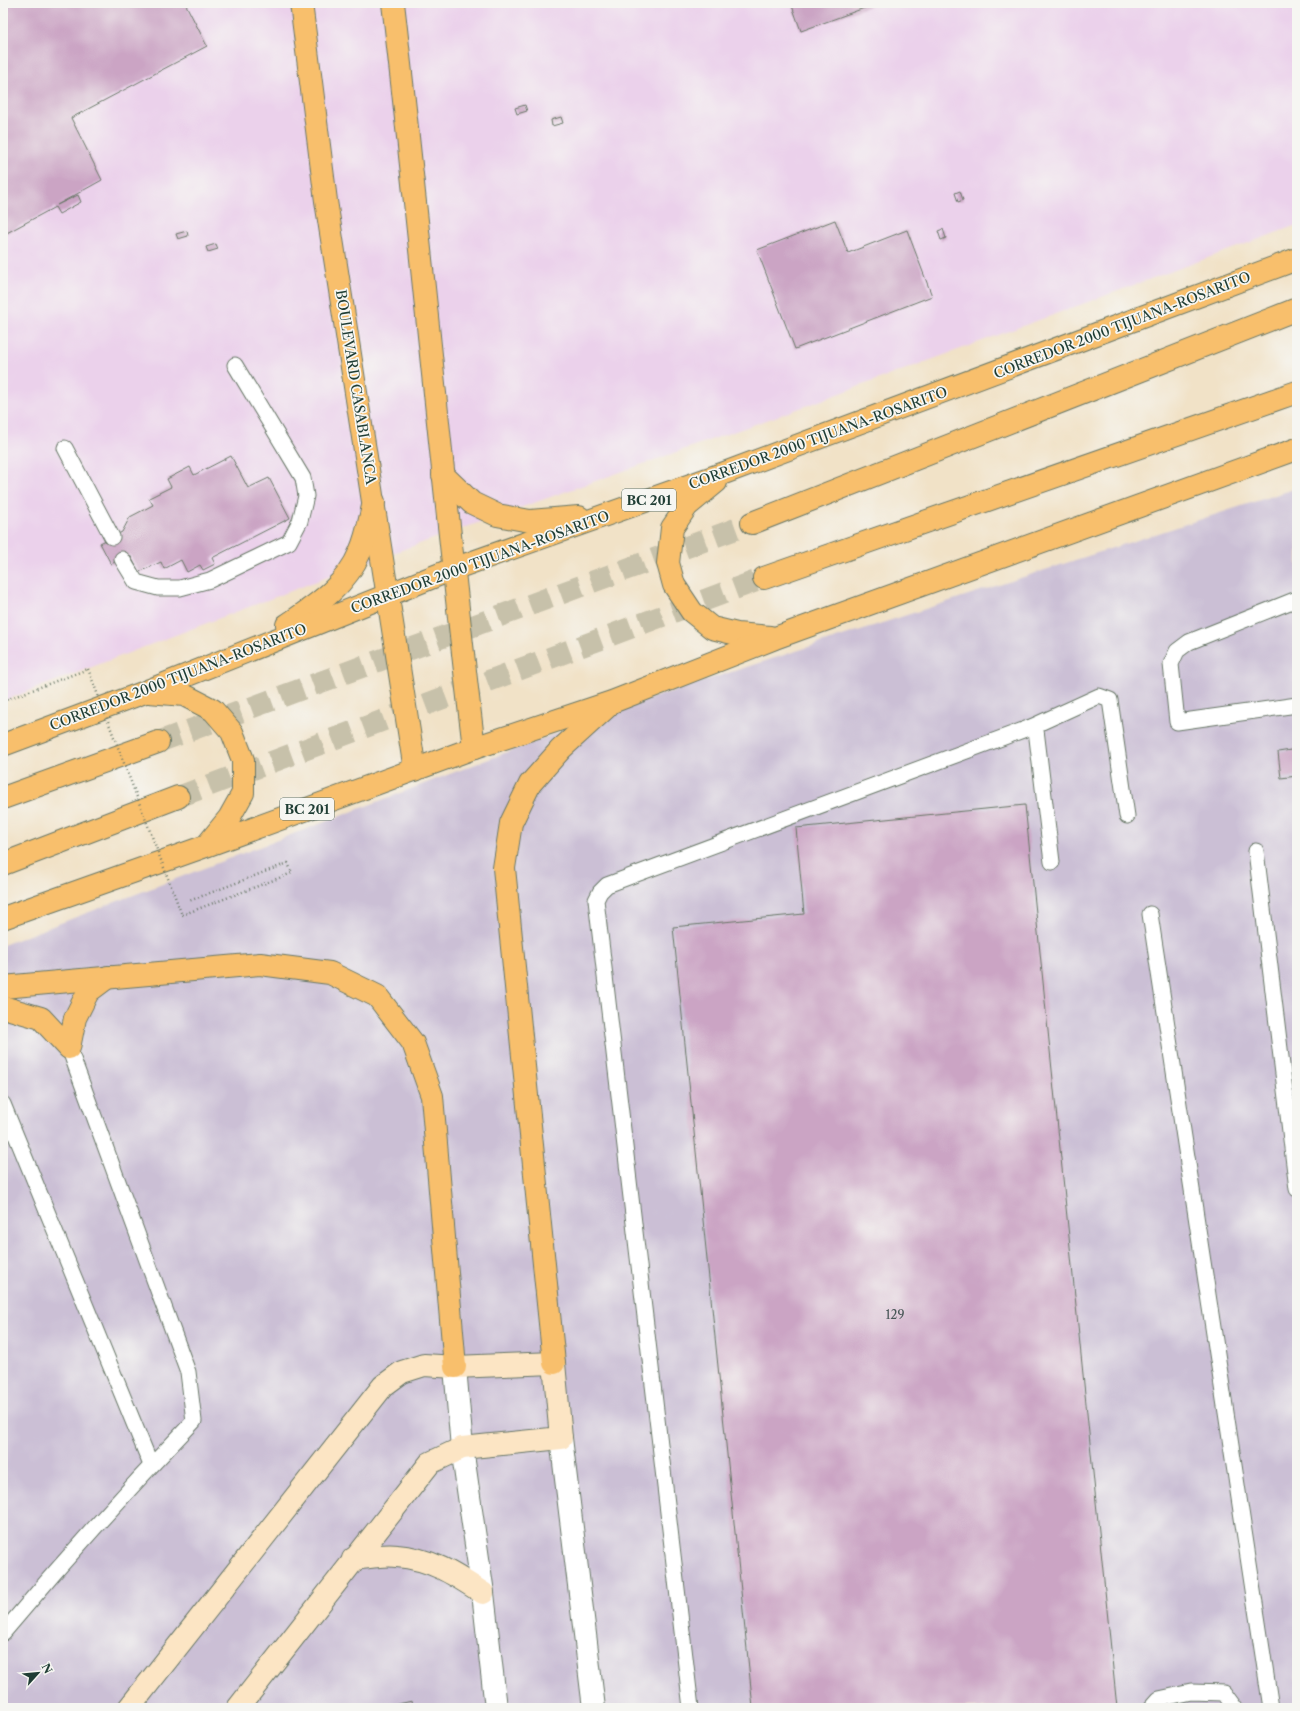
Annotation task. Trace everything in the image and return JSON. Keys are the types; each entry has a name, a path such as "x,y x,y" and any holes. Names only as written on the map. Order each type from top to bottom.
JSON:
{"main road":[{"name":"BOULEVARD CASABLANCA","path":"301,3 326,201 415,770"},
{"path":"393,3 414,180 452,570 474,748"},
{"name":"CORREDOR 2000 TIJUANA-ROSARITO","path":"3,744 145,692 452,570 727,472 1297,259"},
{"path":"752,523 1297,309"},
{"path":"764,578 1297,392"},
{"name":"BC 201","path":"3,918 474,748 612,702 775,638 1297,448"},
{"path":"727,472 687,506 672,528 668,563 674,585 692,612 712,628 736,634 775,638"},
{"path":"443,475 472,503 497,515 530,521 614,513"},
{"path":"253,648 316,605 342,582 360,552 374,502"},
{"path":"145,692 184,695 213,710 232,732 243,760 243,793 229,818 206,846"},
{"path":"238,1708 430,1463 462,1448 561,1438 504,868 511,823 530,784 562,749 612,702"},
{"path":"3,798 158,742"},
{"path":"3,864 178,797"},
{"path":"3,987 260,964 330,973 377,996 412,1042 432,1096 455,1367"},
{"path":"69,1048 75,1018 88,992 108,977"},
{"path":"3,1007 40,1018 69,1048"},
{"path":"130,1708 383,1386 402,1372 424,1365 455,1367 554,1363"},
{"path":"354,1559 396,1555 422,1560 447,1570 483,1593"}],"street":[{"path":"455,1367 462,1448 483,1593 496,1708"},
{"path":"561,1438 594,1708"}],"lane":[{"path":"122,559 136,582 158,588 180,588 210,580 289,542 300,521 306,496 303,478 235,365"},
{"path":"66,448 112,537"},
{"path":"1297,600 1189,642 1177,651 1171,664 1177,722 1297,706"},
{"path":"691,1708 596,900 600,892 607,886 1031,726 1099,696 1110,700 1127,816"},
{"path":"1031,726 1036,730 1052,862"},
{"path":"1256,851 1297,1189"},
{"path":"1150,914 1271,1708"},
{"path":"3,1634 46,1581 151,1465 194,1421 188,1372 69,1048"},
{"path":"3,1104 151,1465"},
{"path":"1151,1708 1159,1699 1191,1692 1224,1693 1235,1708"}],"path":[{"path":"3,701 88,669 182,915 292,873 288,863 189,901"}],"shaded area":[{"path":"3,3 1297,3 1297,225 803,407 351,568 3,701"},
{"path":"1297,488 1297,1708 3,1708 3,945 630,705"}],"building":[{"path":"3,3 185,3 207,46 71,118 102,180 57,205 78,195 81,202 59,214 55,207 3,235"},
{"path":"791,3 878,3 801,31"},
{"path":"525,105 527,111 517,114 515,108"},
{"path":"561,117 563,123 552,126 551,120"},
{"path":"960,191 963,200 958,202 955,193"},
{"path":"835,220 848,253 907,230 932,296 795,349 757,250"},
{"path":"943,229 946,238 941,240 938,231"},
{"path":"187,231 188,236 178,239 176,234"},
{"path":"216,244 218,249 208,252 206,247"},
{"path":"231,456 248,488 269,478 290,518 212,558 215,564 203,570 200,565 187,572 181,560 164,569 161,562 139,572 130,555 111,564 100,543 122,532 130,517 153,505 149,498 171,487 167,479 190,467 194,475"},
{"path":"1297,749 1297,776 1281,778 1278,752"},
{"path":"1025,805 1117,1708 753,1708 673,927 804,914 796,828"},
{"path":"412,1701 413,1708 390,1708 389,1706"}],"tunnel":[{"path":"158,742 752,523"},
{"path":"178,797 764,578"}]}
